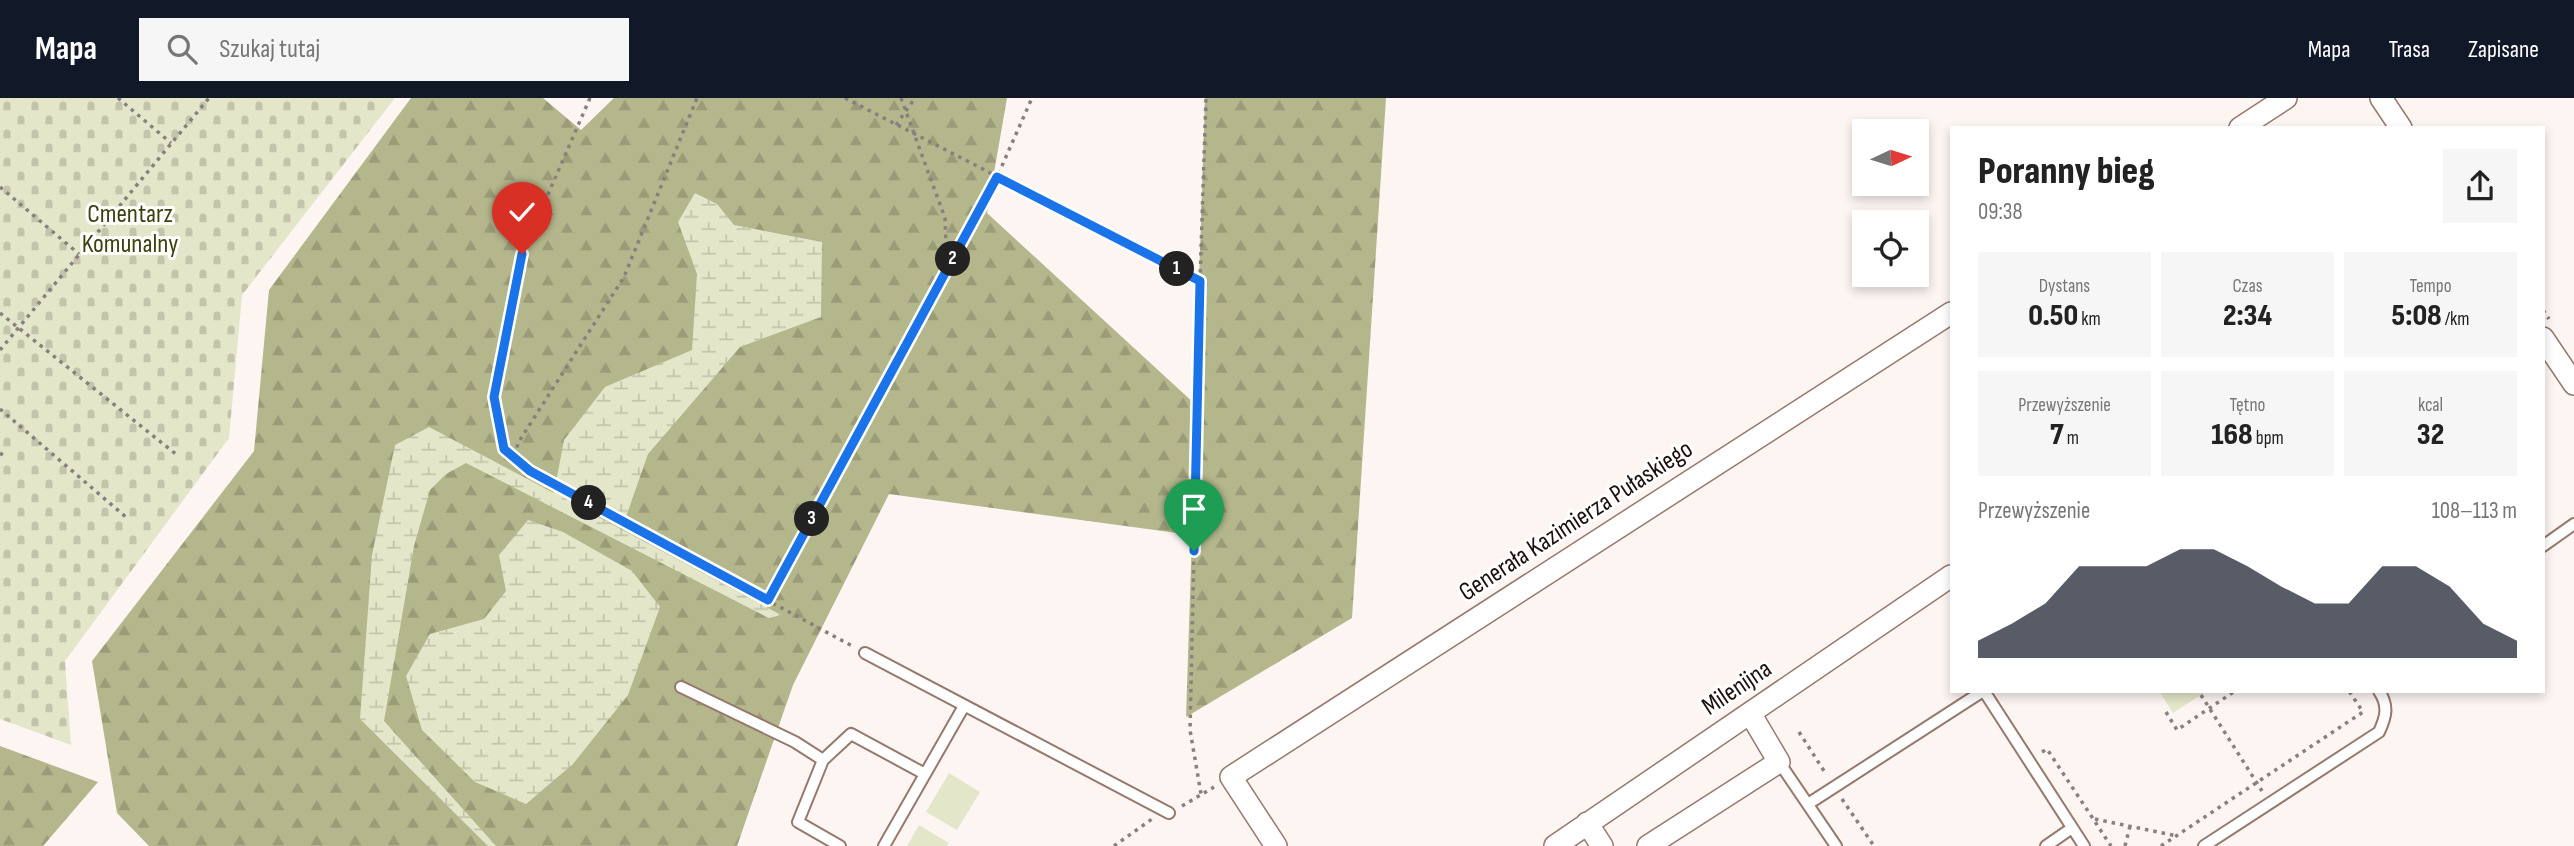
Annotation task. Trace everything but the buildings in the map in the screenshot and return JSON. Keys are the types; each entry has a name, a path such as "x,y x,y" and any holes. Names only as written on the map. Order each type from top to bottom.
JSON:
{"street":[{"path":"2243,126 2286,98"},
{"path":"2381,98 2400,126"},
{"name":"Generała Kazimierza Pułaskiego","path":"1276,846 1231,777 1950,314"},
{"path":"2545,341 2574,384"},
{"name":"Milenijna","path":"1555,846 1950,577"},
{"path":"1648,846 1779,762 1750,713"},
{"path":"1587,823 1602,846"}],"lane":[{"path":"2545,545 2574,524"},
{"path":"865,653 1170,813"},
{"path":"681,687 795,742 822,760"},
{"path":"1808,804 1981,693"},
{"path":"1985,693 2084,846"},
{"path":"2204,846 2270,806 2379,733 2386,717 2385,700 2380,693"},
{"path":"884,846 964,706"},
{"path":"840,846 798,822 822,760 851,734 925,774"},
{"path":"1779,762 1836,846"},
{"path":"2046,846 2072,828"}],"path":[{"path":"118,98 171,143"},
{"path":"0,350 209,98"},
{"path":"590,98 522,254 494,397 504,449 530,471 865,653"},
{"path":"514,458 518,443 624,277 696,98"},
{"path":"845,98 1200,281"},
{"path":"901,98 945,219 947,270"},
{"path":"897,125 915,98"},
{"path":"768,600 997,177 1032,98"},
{"path":"1201,794 1190,730 1206,98"},
{"path":"0,187 79,254"},
{"path":"0,313 177,455"},
{"path":"0,409 127,518"},
{"path":"2166,712 2177,730 2232,693"},
{"path":"2161,846 2363,712 2350,693"},
{"path":"2201,695 2270,806"},
{"path":"2093,818 2177,836"},
{"path":"2125,846 2130,826"}],"green space":[{"name":"Cmentarz Komunalny","path":"0,98 395,98 242,295 229,438 65,661 71,745 0,719"},
{"path":"411,98 543,98 581,130 614,98 1007,98 987,213 1195,404 1205,98 1386,98 1352,618 1186,717 1192,535 889,494 793,685 737,846 149,846 117,813 92,661 254,451 269,290"},
{"path":"695,193 717,204 734,225 822,242 821,317 740,347 648,454 626,517 591,513 781,615 769,618 466,463 446,474 430,490 414,546 384,721 496,846 488,846 360,719 372,555 395,445 429,427 554,493 564,440 605,387 692,350 697,274 678,222"},
{"path":"528,520 563,532 632,571 660,607 628,695 573,764 526,804 475,782 422,730 406,676 430,634 484,619 506,591 499,555"},
{"path":"2160,693 2204,693 2173,713"},
{"path":"0,746 98,782 43,846 0,846"},
{"path":"949,773 980,792 957,830 926,812"},
{"path":"919,825 949,843 947,846 907,846"}],"route":[{"path":"522,254 494,397 504,449 530,471 768,600 997,177 1200,281 1194,551"}]}
